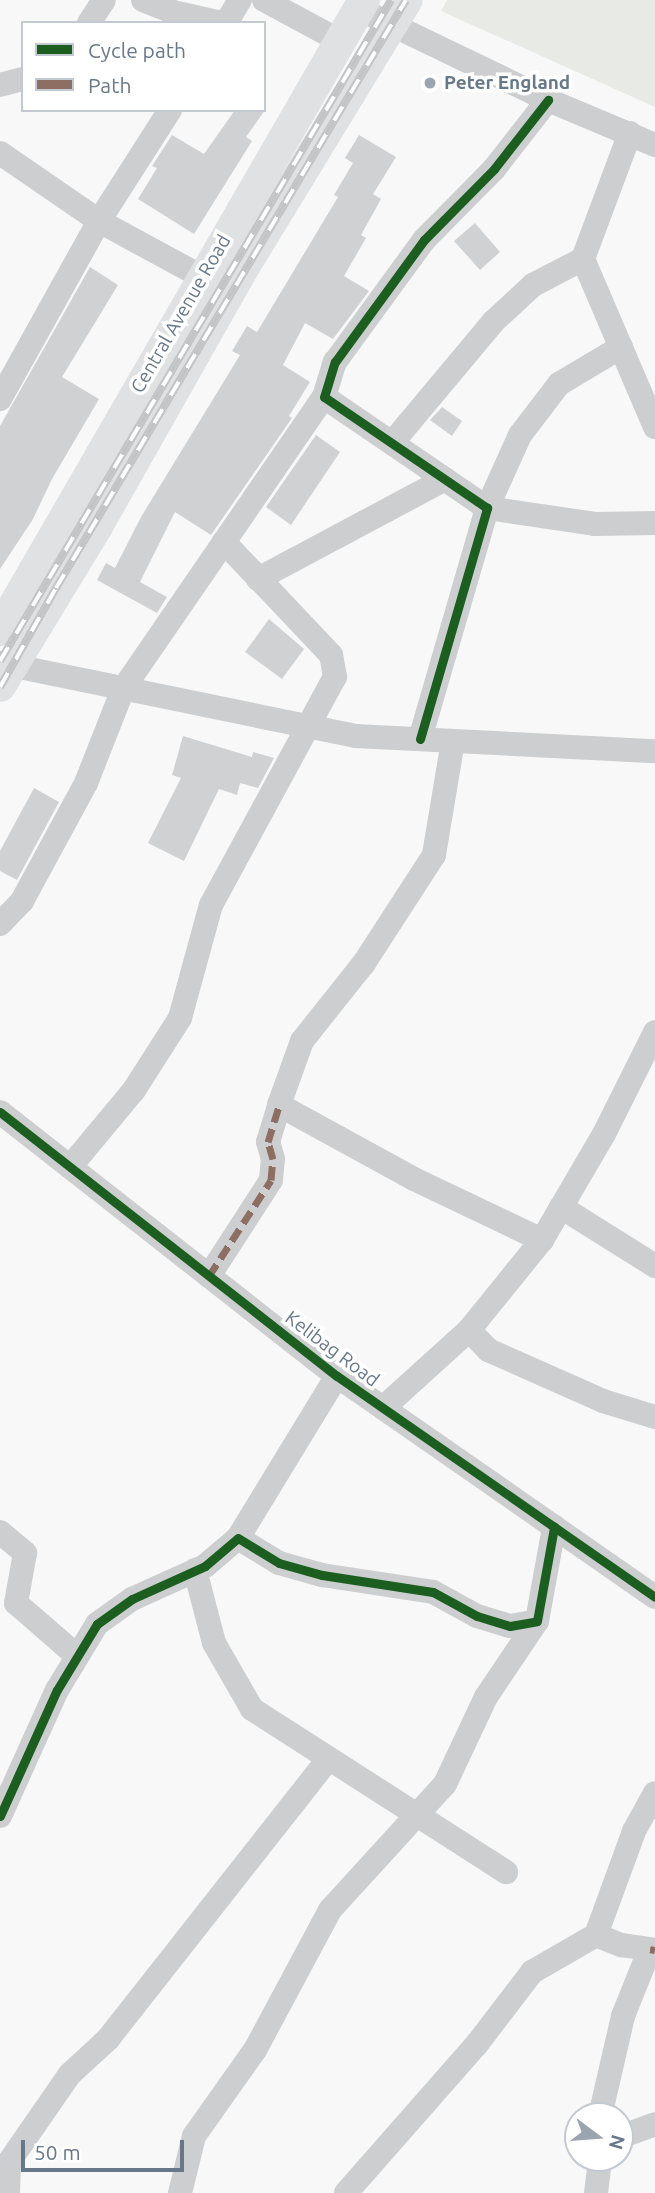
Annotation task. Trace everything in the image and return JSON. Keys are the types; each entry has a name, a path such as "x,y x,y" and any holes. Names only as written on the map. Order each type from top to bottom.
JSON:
{"main road":[{"name":"Central Avenue Road","path":"0,630 202,277 362,5"},
{"path":"4,672 96,528 242,270 400,12"},
{"path":"342,42 375,56"}],"street":[{"path":"90,21 104,0"},
{"path":"144,0 173,12 215,21"},
{"path":"225,21 240,0"},
{"path":"264,0 342,42"},
{"path":"362,5 400,12 548,100 655,145"},
{"path":"0,85 21,80"},
{"path":"0,924 22,901 86,783 123,689 324,397 335,362 424,240 494,169 548,100"},
{"path":"0,399 99,221 169,112"},
{"path":"392,443 494,321 533,285 583,259 630,133"},
{"path":"0,153 99,221 202,277"},
{"path":"583,259 655,427"},
{"path":"420,739 487,509 520,435 559,384 621,346"},
{"path":"324,397 487,509 595,524 655,523"},
{"path":"258,579 444,479"},
{"path":"70,1167 134,1090 180,1018 211,905 335,677 331,655 224,542"},
{"path":"4,672 123,689 355,736 655,751"},
{"path":"209,1276 271,1180 273,1159 268,1142 302,1041 364,963 434,855 453,741"},
{"path":"383,1408 469,1330 542,1240 604,1134 655,1032"},
{"path":"279,1105 414,1179 542,1240"},
{"name":"Kelibag Road","path":"0,1112 337,1376 655,1597"},
{"path":"561,1207 655,1266"},
{"path":"469,1330 488,1350 603,1401 655,1417"},
{"path":"1,1813 57,1690 97,1623 132,1599 195,1570 238,1538 337,1376"},
{"path":"180,2193 194,2136 256,2050 330,1910 445,1784 486,1697 537,1621 554,1527"},
{"path":"0,1532 25,1553 8,1604 77,1656"},
{"path":"238,1538 289,1566 322,1575 433,1592 477,1616 510,1626 537,1621"},
{"path":"195,1570 214,1643 252,1709 506,1871"},
{"path":"8,2193 9,2162 70,2074 108,2039 329,1758"},
{"path":"345,2193 477,2044 532,1972 596,1935 634,1831 655,1793"},
{"path":"596,1935 621,1945 652,1950 623,2016 603,2102"},
{"path":"634,2132 655,2124"},
{"path":"596,2193 598,2172"}],"shaded area":[{"path":"447,0 655,0 655,107 441,11"}],"building":[{"path":"234,112 264,112 246,137 252,141 194,234 138,199 157,168 152,166 172,135 204,154"},
{"path":"359,135 396,157 373,194 381,199 361,235 366,238 344,276 369,291 333,339 305,323 283,365 310,382 289,416 292,418 211,535 175,512 140,582 167,597 157,613 97,580 106,563 115,568 141,517 240,355 232,351 247,326 257,332 338,197 334,195 353,163 345,158"},
{"path":"475,223 500,252 480,270 454,241"},
{"path":"90,267 118,285 62,377 99,399 52,479 33,519 0,569 0,426"},
{"path":"442,407 462,421 452,436 430,420"},
{"path":"316,435 340,452 291,525 266,507"},
{"path":"269,619 304,649 282,679 245,652"},
{"path":"183,736 252,757 253,752 274,758 258,788 240,783 237,795 219,789 184,861 148,843 181,778 172,775"},
{"path":"34,788 59,802 17,880 0,871 0,851"}],"railway":[{"path":"0,661 391,0"},
{"path":"0,687 56,588 406,0"}],"marked path":[{"path":"209,1276 271,1180 273,1159 268,1142 279,1105"},
{"path":"650,1949 655,1950"}],"cycle path":[{"path":"420,739 487,508 324,397 335,362 424,240 494,169 548,100"},
{"path":"0,1112 337,1376 655,1597"},
{"path":"0,1816 57,1690 97,1624 132,1599 205,1566 238,1538 279,1563 322,1575 433,1592 477,1616 510,1626 537,1621 554,1527"}],"place":[{"name":"Peter England","path":"430,83"}]}
